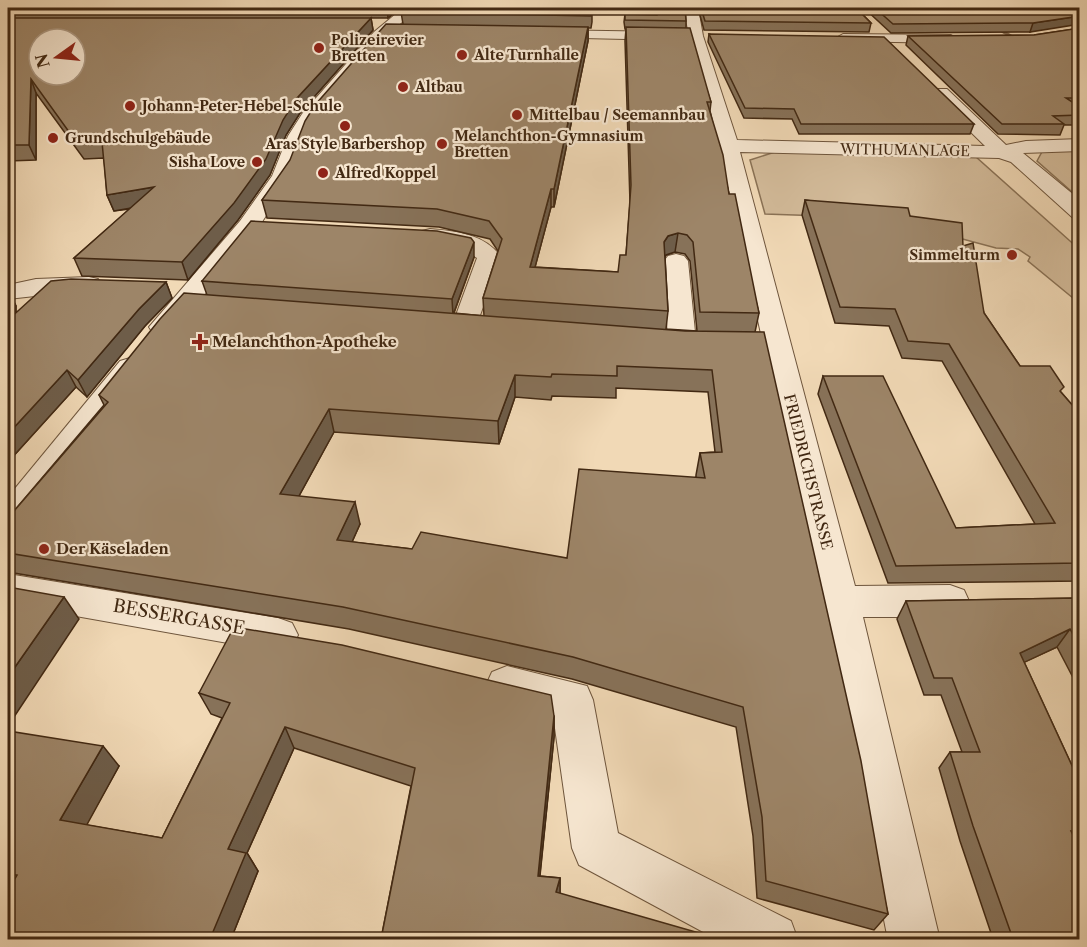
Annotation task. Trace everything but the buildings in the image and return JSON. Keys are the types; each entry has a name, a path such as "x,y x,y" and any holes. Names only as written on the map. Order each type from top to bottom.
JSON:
{"street":[{"path":"8,521 157,333 248,226 282,176 302,126 378,29 411,8"},
{"name":"FRIEDRICHSTRASSE","path":"691,8 702,36 729,146 765,344 840,602 914,939"},
{"path":"871,23 902,54"},
{"path":"378,29 409,32"},
{"path":"528,34 702,36"},
{"path":"828,38 967,39"},
{"path":"931,83 1002,152 1018,158 1080,212"},
{"name":"WITHUMANLAGE","path":"729,146 1002,152 1026,147 1080,145"},
{"path":"1002,152 1002,160 1080,231"},
{"path":"248,226 272,227"},
{"path":"403,234 439,236 481,246 489,257 454,325 495,327"},
{"path":"676,261 683,341"},
{"path":"8,292 36,287 110,285"},
{"name":"BESSERGASSE","path":"8,589 315,642"},
{"path":"840,602 984,600"},
{"path":"471,677 572,700 596,848 772,939"}],"shaded area":[{"path":"1079,149 1079,198 1037,161 1043,150"},
{"path":"778,151 976,157 1079,249 1079,303 1028,261 1030,257 1018,249 996,248 903,223 853,217 765,214 750,160"}],"waterway":[{"path":"961,8 1027,45"}],"place":[{"name":"Polizeirevier Bretten","path":"319,48"},
{"name":"Alte Turnhalle","path":"462,55"},
{"name":"Altbau","path":"403,87"},
{"name":"Johann-Peter-Hebel-Schule","path":"130,106"},
{"name":"Mittelbau / Seemannbau","path":"517,115"},
{"name":"Aras Style Barbershop","path":"345,126"},
{"name":"Grundschulgebäude","path":"53,138"},
{"name":"Melanchthon-Gymnasium Bretten","path":"442,144"},
{"name":"Sisha Love","path":"257,162"},
{"name":"Alfred Koppel","path":"323,173"},
{"name":"Simmelturm","path":"1012,255"},
{"name":"Melanchthon-Apotheke","path":"200,342"},
{"name":"Der Käseladen","path":"44,549"}]}
